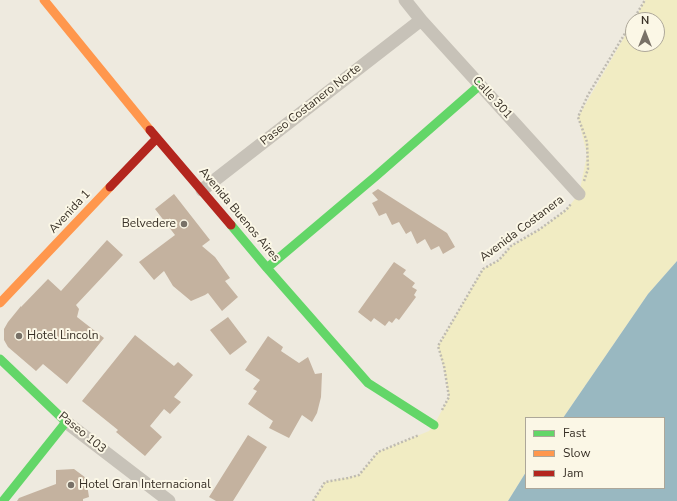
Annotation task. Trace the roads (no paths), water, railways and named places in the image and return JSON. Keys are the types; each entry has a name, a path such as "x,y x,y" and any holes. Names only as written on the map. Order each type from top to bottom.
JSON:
{"street":[{"name":"Avenida Buenos Aires","path":"44,0 157,138 267,268 368,383 434,426"},
{"name":"Calle 301","path":"405,0 421,20 580,194"},
{"name":"Paseo Costanero Norte","path":"202,190 421,20"},
{"path":"267,268 376,176 480,85"},
{"name":"Avenida 1","path":"0,303 157,138"},
{"name":"Paseo 103","path":"0,360 66,422 169,501"},
{"path":"3,501 66,422"}],"water":[{"path":"677,261 677,501 508,501 525,474 525,489 665,489 665,417 564,417 648,294"}],"place":[{"name":"Belvedere","path":"184,224"},
{"name":"Hotel Lincoln","path":"19,336"},
{"name":"Hotel Gran Internacional","path":"71,485"}]}
